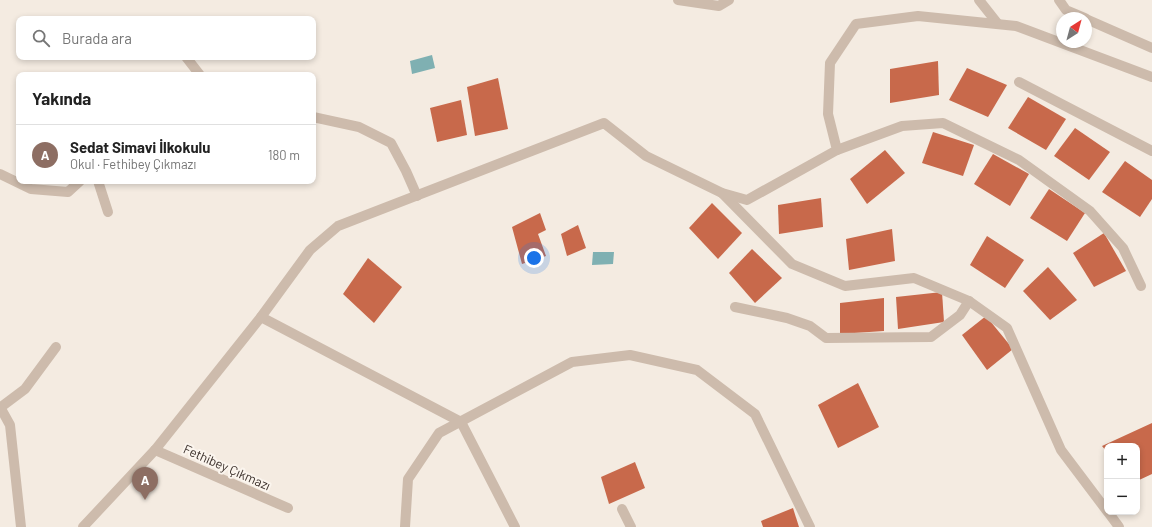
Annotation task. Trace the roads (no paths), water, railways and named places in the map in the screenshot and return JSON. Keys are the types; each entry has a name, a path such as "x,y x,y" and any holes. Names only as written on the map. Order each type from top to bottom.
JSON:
{"street":[{"path":"678,0 719,6 729,0"},
{"path":"979,0 998,24"},
{"path":"1059,0 1066,10 1071,12"},
{"path":"837,150 828,114 830,63 856,24 918,16 1016,26 1152,77"},
{"path":"1092,21 1152,48"},
{"path":"188,60 198,72"},
{"path":"1019,82 1152,152"},
{"path":"316,118 359,127 391,142 406,171 416,196"},
{"path":"83,527 156,450 261,317 310,250 338,226 604,123 646,156 722,193 747,200 837,150 902,126 943,123 1018,160 1090,211 1123,248 1141,286"},
{"path":"0,174 16,182"},
{"path":"19,184 31,190 68,192 77,184"},
{"path":"99,184 108,212"},
{"path":"722,193 792,264 845,286 914,278 969,301 1007,328 1061,450 1104,508"},
{"path":"735,308 793,320 810,326 826,338 931,337 960,315 969,301"},
{"path":"261,317 461,422 515,527"},
{"path":"21,527 10,425 0,407 25,389 56,347"},
{"path":"405,527 408,479 440,433 572,362 630,355 697,370 755,414 810,527"},
{"name":"Fethibey Çıkmazı","path":"156,450 288,508"},
{"path":"622,509 631,527"},
{"path":"1109,515 1119,527"}],"water":[{"path":"432,55 435,68 412,74 410,61"},
{"path":"593,252 614,252 613,264 592,265"}],"place":[{"name":"Sedat Simavi İlkokulu","path":"145,500"}]}
